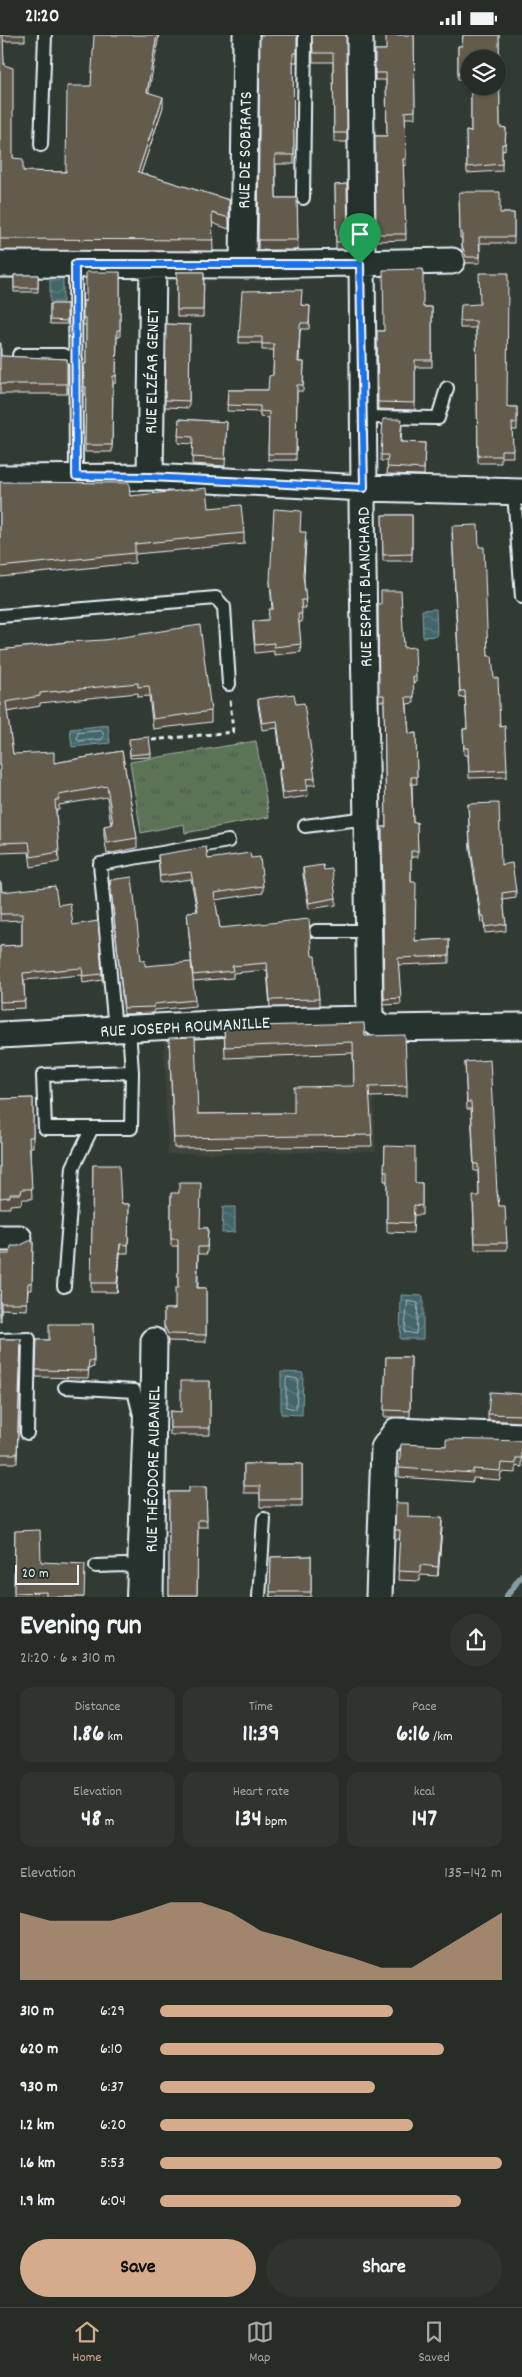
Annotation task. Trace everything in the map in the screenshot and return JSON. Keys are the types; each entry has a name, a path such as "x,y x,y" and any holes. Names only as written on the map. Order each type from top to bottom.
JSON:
{"street":[{"name":"RUE DE SOBIRATS","path":"243,265 246,35"},
{"name":"RUE ESPRIT BLANCHARD","path":"360,35 360,264 364,488 362,503 370,1019"},
{"path":"0,264 243,265 452,261"},
{"name":"RUE ELZÉAR GENET","path":"150,477 152,264"},
{"path":"0,478 150,477 364,488 518,492"},
{"path":"370,1019 383,1028 522,1026"},
{"name":"RUE JOSEPH ROUMANILLE","path":"0,1035 270,1021 370,1019"},
{"name":"RUE THÉODORE AUBANEL","path":"150,1597 154,1341"},
{"path":"379,1597 384,1448 396,1431 522,1436"}],"lane":[{"path":"41,145 45,35"},
{"path":"303,198 305,35"},
{"path":"75,264 76,476"},
{"path":"19,355 63,355 76,359"},
{"path":"363,417 438,418 447,388"},
{"path":"518,492 522,597"},
{"path":"0,616 216,598 224,607 229,684"},
{"path":"305,826 367,818"},
{"path":"132,1072 43,1075 45,1128 131,1128 132,1072 122,1029 100,864 228,841"},
{"path":"316,931 369,931"},
{"path":"64,1286 73,1167 92,1128"},
{"path":"0,1340 29,1339 27,1433"},
{"path":"65,1387 134,1391 140,1415 133,1597"},
{"path":"259,1597 264,1519"},
{"path":"96,1566 125,1565 134,1569"}],"path":[{"path":"152,740 233,732 229,684"}],"shaded area":[{"path":"371,1025 376,1151 168,1154 164,1038"}],"green space":[{"path":"256,741 269,817 185,833 184,824 141,833 130,762"}],"water":[{"path":"50,277 63,277 63,302 50,302"},
{"path":"436,609 437,636 423,637 422,610"},
{"path":"108,725 110,743 72,747 70,729"},
{"path":"223,1207 235,1207 235,1232 222,1233"},
{"path":"401,1295 423,1296 423,1339 400,1339"},
{"path":"281,1372 303,1373 302,1415 281,1414"}],"building":[{"path":"0,35 3,35 4,65 13,68 13,158 23,159 23,171 66,172 67,86 91,86 94,35 157,35 147,92 163,97 138,172 229,200 229,218 212,213 213,240 0,239"},
{"path":"260,35 297,35 297,53 293,53 294,155 275,155 276,198 297,198 298,240 258,240"},
{"path":"312,35 346,35 347,133 334,133 333,53 313,53"},
{"path":"386,35 414,35 415,111 405,112 406,159 403,159 406,234 376,234 375,136 387,136 386,73 375,73 375,50 386,50"},
{"path":"463,35 499,35 499,50 461,50 461,74 458,74 458,46 462,46"},
{"path":"471,95 500,95 500,127 506,128 505,144 502,144 502,164 467,167 466,131 471,132"},
{"path":"347,184 348,242 336,242 335,185"},
{"path":"459,192 500,192 500,213 514,213 514,237 479,237 480,257 466,257 462,245 462,232 460,232"},
{"path":"423,269 423,307 432,307 432,360 415,360 415,403 378,402 377,331 384,331 383,270"},
{"path":"86,272 120,272 120,330 117,330 116,376 113,376 112,445 85,445 86,387 84,387 84,364 86,364 86,318 83,318 83,301 86,301"},
{"path":"177,272 204,272 203,310 177,310"},
{"path":"479,273 508,273 507,407 517,407 517,423 512,423 513,450 501,450 501,456 478,456 476,321 460,321 461,305 480,304"},
{"path":"14,275 38,275 38,288 14,288"},
{"path":"302,290 301,305 310,306 309,323 301,323 300,326 298,362 304,362 303,385 297,385 296,454 268,454 269,412 260,411 260,406 227,405 228,390 268,390 269,376 273,375 274,344 262,344 262,337 239,337 242,291"},
{"path":"50,304 67,304 67,321 50,320"},
{"path":"166,324 190,325 189,401 165,400"},
{"path":"0,343 1,356 67,359 67,384 0,384"},
{"path":"179,419 227,422 225,459 192,457 193,437 178,436"},
{"path":"383,419 402,419 400,442 425,443 424,469 387,467 388,455 381,455"},
{"path":"0,482 129,483 130,496 207,488 209,508 241,505 244,533 135,544 135,553 0,567"},
{"path":"274,509 301,511 300,532 306,532 303,575 306,600 301,600 302,614 298,614 301,644 274,647 274,643 255,645 253,621 268,620 269,609 273,609 270,581"},
{"path":"382,515 412,515 412,554 383,555"},
{"path":"478,525 479,547 484,547 488,656 492,656 494,678 498,678 500,727 505,726 507,770 469,772 468,748 464,748 463,729 467,729 465,691 460,691 452,526"},
{"path":"381,591 401,591 404,648 415,647 416,676 413,676 414,697 406,697 409,734 416,733 417,777 411,777 413,823 417,822 418,851 411,851 411,882 416,882 415,941 449,939 449,956 398,958 401,998 384,999 382,827 386,827 384,695 379,695 378,604 381,604"},
{"path":"200,625 211,711 153,719 149,686 138,687 138,683 40,693 40,696 6,702 13,754 54,752 54,763 122,751 137,838 107,843 104,826 113,824 107,786 59,795 59,800 55,800 59,852 31,857 29,842 0,843 0,650 104,640"},
{"path":"294,694 296,704 304,703 315,778 306,779 308,790 282,793 279,768 283,768 277,721 262,723 258,699"},
{"path":"149,737 151,753 130,755 129,739"},
{"path":"499,803 501,865 512,863 516,891 502,893 506,924 485,927 484,916 481,916 470,842 468,804"},
{"path":"206,847 208,859 250,853 251,858 260,857 263,886 214,893 220,928 309,919 312,956 315,956 319,999 270,1000 267,963 232,966 233,971 193,975 187,912 198,911 191,872 160,876 158,855"},
{"path":"323,865 324,870 332,869 336,898 309,903 303,868"},
{"path":"132,877 141,960 145,960 145,966 191,962 195,1000 154,1004 154,1007 124,1008 110,880"},
{"path":"0,882 2,892 55,886 58,905 70,903 73,925 98,921 102,974 83,976 82,968 23,973 25,1001 0,1002 0,946 22,945 22,914 0,914"},
{"path":"364,1023 365,1036 405,1035 407,1086 369,1087 372,1135 174,1138 169,1038 195,1037 198,1114 294,1113 294,1087 354,1086 353,1042 225,1047 224,1027"},
{"path":"490,1060 497,1192 499,1206 505,1206 507,1243 475,1243 473,1196 479,1196 478,1164 474,1164 471,1102 467,1102 465,1062"},
{"path":"33,1098 33,1137 29,1137 32,1189 22,1189 21,1194 10,1194 10,1197 0,1198 0,1099"},
{"path":"385,1146 415,1147 415,1183 422,1183 422,1206 414,1205 413,1223 387,1222 387,1171 384,1171"},
{"path":"93,1165 119,1165 121,1204 129,1204 128,1245 120,1244 117,1283 91,1283"},
{"path":"179,1183 201,1183 200,1228 208,1228 207,1247 198,1247 197,1288 206,1288 206,1335 168,1334 164,1325 164,1309 175,1309 175,1288 178,1288 178,1239 171,1239 171,1193 179,1193"},
{"path":"33,1241 32,1283 28,1283 27,1303 1,1303 0,1316 1,1254 10,1254 11,1246 19,1246"},
{"path":"49,1324 93,1324 94,1361 89,1361 88,1371 36,1370 37,1340 49,1340"},
{"path":"0,1339 21,1339 17,1454 0,1454"},
{"path":"386,1357 411,1357 410,1411 384,1410"},
{"path":"181,1381 210,1381 210,1428 170,1428 170,1411 181,1412"},
{"path":"490,1392 522,1394 522,1415 488,1414"},
{"path":"446,1439 522,1441 522,1458 516,1458 516,1464 501,1463 500,1471 473,1469 473,1473 399,1468 401,1444 446,1446"},
{"path":"244,1464 302,1464 302,1500 260,1500 260,1486 244,1486"},
{"path":"189,1487 206,1487 207,1520 198,1520 197,1595 169,1595 169,1492 189,1492"},
{"path":"396,1503 408,1503 408,1517 442,1518 438,1567 420,1565 420,1572 398,1571 400,1530 395,1530"},
{"path":"40,1530 41,1562 85,1564 84,1597 46,1597 46,1592 14,1593 15,1531"},
{"path":"311,1556 311,1592 270,1592 271,1557"}],"waterway":[{"path":"506,1597 522,1575"}],"route":[{"path":"75,264 360,264 364,488 150,477 76,476 75,264"}]}
